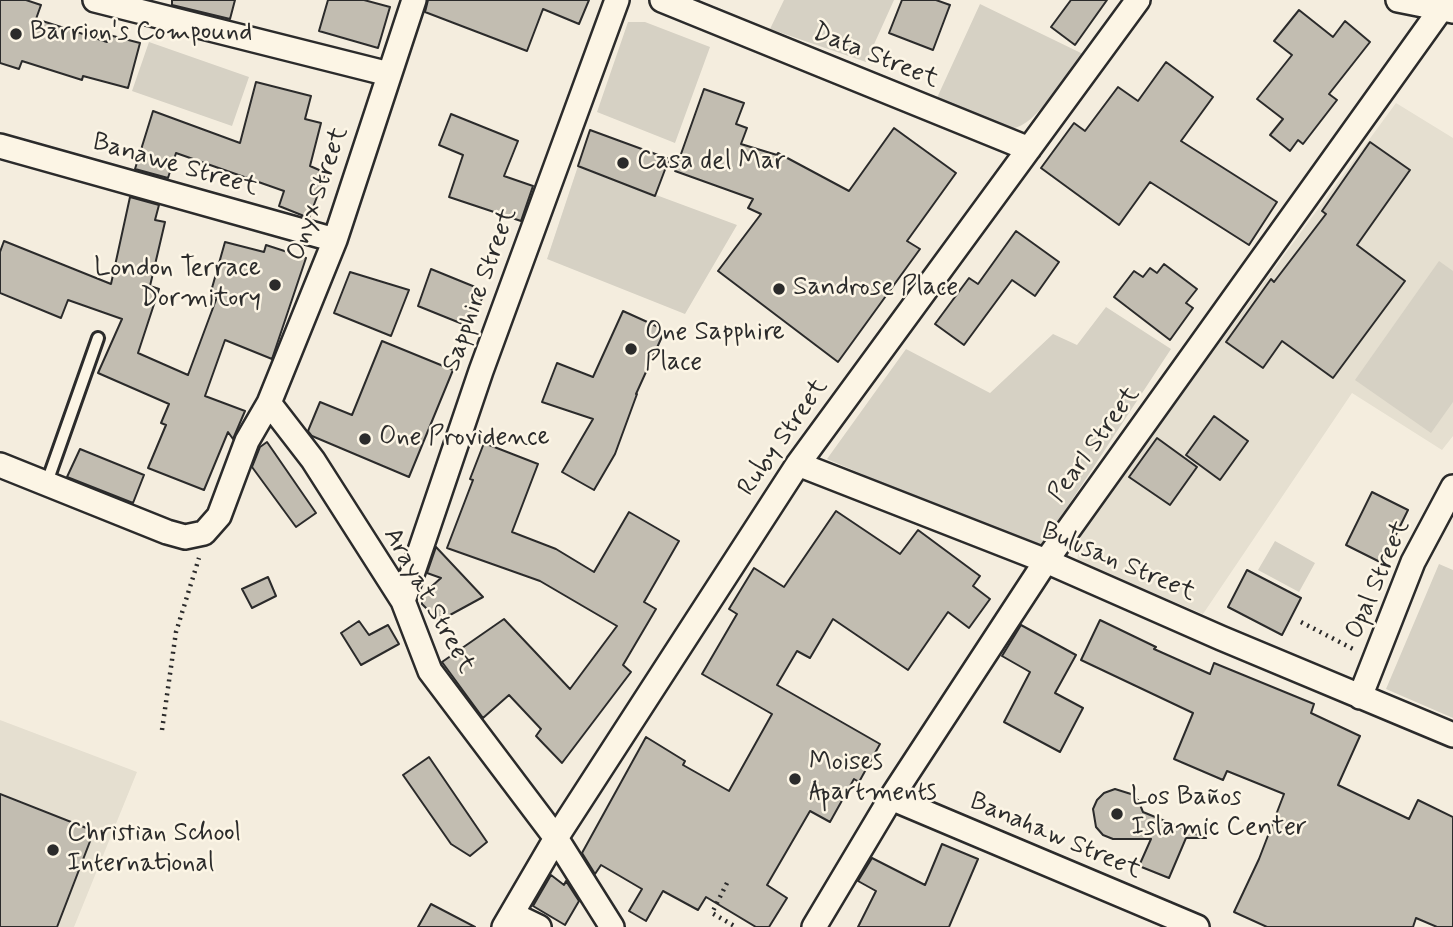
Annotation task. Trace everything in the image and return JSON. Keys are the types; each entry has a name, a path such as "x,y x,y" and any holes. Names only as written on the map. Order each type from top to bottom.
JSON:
{"street":[{"path":"96,0 389,74"},
{"name":"Onyx Street","path":"204,533 219,516 247,441 269,402 335,240 414,0"},
{"name":"Sapphire Street","path":"403,601 481,371 617,0"},
{"name":"Data Street","path":"662,0 1028,149"},
{"name":"Ruby Street","path":"508,921 556,838 797,464 1138,0"},
{"path":"1398,0 1447,10"},
{"name":"Pearl Street","path":"814,927 891,799 1046,561 1447,10"},
{"name":"Banawe Street","path":"0,146 335,240"},
{"name":"Arayat Street","path":"269,402 313,460 403,601 430,671 556,838 612,927"},
{"name":"Bulusan Street","path":"797,464 1046,561 1453,735"},
{"path":"0,465 167,533 185,537 204,533"},
{"name":"Opal Street","path":"1360,697 1413,562 1453,487"},
{"name":"Banahaw Street","path":"891,799 1197,927"},
{"path":"508,921 539,927"}],"lane":[{"path":"46,485 98,338"}],"path":[{"path":"162,730 176,632 197,566 204,533"},
{"path":"1301,622 1375,661"},
{"path":"727,883 712,913 736,927"}],"shaded area":[{"path":"784,0 894,0 866,62 770,29"},
{"path":"980,4 1083,54 1041,109 1022,125 1013,128 984,122 936,100"},
{"path":"628,22 645,22 710,47 675,143 597,112"},
{"path":"149,42 249,77 232,126 132,91"},
{"path":"1396,103 1453,138 1453,436 1442,450 1352,393 1203,614 1077,561 1082,530"},
{"path":"578,166 737,225 685,314 547,259"},
{"path":"1439,261 1453,271 1453,402 1431,433 1355,380"},
{"path":"1106,307 1171,349 1039,550 827,459 906,349 990,393 1053,334 1077,345"},
{"path":"1275,541 1315,563 1299,592 1258,570"},
{"path":"1439,564 1453,570 1453,718 1386,689"},
{"name":"Christian School International","path":"0,720 137,772 74,927 0,927"}],"building":[{"path":"0,0 26,0 41,5 36,19 107,42 109,35 140,43 128,88 83,76 82,80 22,61 19,69 0,63"},
{"path":"172,0 235,0 230,19 172,5"},
{"path":"328,0 364,0 390,7 378,48 319,31"},
{"path":"428,0 589,0 579,24 543,9 527,51 425,12"},
{"path":"902,0 936,0 950,5 933,50 889,33"},
{"path":"1071,0 1107,0 1075,45 1051,27"},
{"path":"1299,10 1333,37 1345,21 1370,42 1329,94 1337,100 1303,144 1298,140 1290,151 1270,135 1283,119 1257,99 1292,55 1274,41"},
{"path":"1166,62 1213,97 1181,141 1277,202 1249,245 1150,182 1119,225 1041,168 1074,123 1085,131 1118,87 1138,101"},
{"path":"256,82 311,96 305,119 321,123 310,166 326,173 309,218 279,206 284,191 176,153 168,178 135,169 153,111 240,143"},
{"path":"704,89 744,103 736,124 747,128 741,144 777,155 778,153 849,191 894,128 956,173 907,241 920,249 838,362 718,271 761,214 748,208 753,199 675,171"},
{"path":"451,114 518,141 504,176 533,186 521,221 449,197 463,155 439,145"},
{"name":"Casa del Mar","path":"590,130 669,159 655,196 578,166"},
{"path":"1370,142 1410,170 1357,245 1405,281 1333,378 1282,341 1263,368 1226,342 1271,279 1274,282 1326,214 1322,211"},
{"path":"130,197 159,205 155,220 165,222 150,286 159,289 138,353 188,375 217,297 210,295 225,242 264,252 266,245 306,258 272,359 225,340 205,396 245,411 233,439 228,432 204,490 148,468 166,425 161,423 169,404 98,373 122,319 68,300 61,318 0,293 0,252 4,241 111,284"},
{"path":"1016,231 1059,262 1035,296 1012,280 964,345 935,324 969,278 978,284"},
{"path":"1164,264 1197,289 1186,303 1193,308 1170,340 1114,297 1134,271 1143,277 1150,268 1157,273"},
{"path":"431,269 485,291 470,327 418,306"},
{"path":"350,272 409,290 391,336 334,313"},
{"path":"623,311 665,330 636,394 615,454 594,490 562,472 593,419 542,402 557,363 593,377"},
{"path":"382,341 453,370 409,477 312,436 308,431 320,402 352,415"},
{"path":"1214,416 1248,441 1220,480 1186,455"},
{"path":"1157,438 1197,467 1170,505 1129,477"},
{"path":"267,442 316,513 296,527 252,467 260,447"},
{"path":"484,443 538,464 512,532 556,549 594,572 629,512 679,541 644,602 656,609 623,665 631,672 562,763 536,736 541,729 509,695 483,718 442,662 504,619 570,689 617,626 540,581 447,548"},
{"path":"80,449 144,475 133,503 67,477"},
{"path":"1372,492 1408,510 1382,563 1346,545"},
{"path":"836,511 900,554 918,530 980,576 973,586 990,599 969,628 948,612 908,670 833,619 810,658 797,651 777,685 880,744 859,782 854,779 830,822 810,811 767,885 787,898 769,927 756,927 706,897 698,910 663,891 646,921 629,911 642,889 601,865 595,874 582,853 646,737 685,761 683,765 729,791 772,714 702,674 737,614 729,609 754,568 784,587"},
{"path":"436,547 483,597 439,621 422,604 422,595 441,578 427,573"},
{"path":"1247,570 1301,598 1282,635 1228,607"},
{"path":"268,577 276,596 252,608 242,589"},
{"path":"1100,620 1156,647 1154,649 1210,674 1214,663 1314,704 1311,713 1360,736 1338,785 1409,819 1418,800 1453,817 1453,927 1437,927 1416,918 1413,927 1267,927 1234,912 1259,859 1284,794 1227,771 1223,780 1174,759 1193,713 1081,660"},
{"path":"359,621 369,635 388,625 399,644 361,665 341,633"},
{"path":"1021,625 1076,655 1055,693 1083,708 1060,752 1004,722 1030,672 1002,656"},
{"path":"429,757 487,842 470,856 451,844 403,775"},
{"path":"1115,789 1131,794 1138,800 1143,812 1206,838 1186,838 1169,878 1139,866 1151,839 1113,839 1103,835 1096,827 1093,809 1097,800 1104,793"},
{"path":"0,794 94,831 57,927 0,927"},
{"path":"942,844 978,859 949,927 858,927 876,891 858,881 872,858 925,885"},
{"path":"551,875 564,885 566,881 579,901 565,925 533,906"},
{"path":"431,904 475,927 418,927"}],"place":[{"name":"Barrion's Compound","path":"16,34"},
{"name":"Casa del Mar","path":"623,163"},
{"name":"London Terrace Dormitory","path":"275,285"},
{"name":"Sandrose Place","path":"779,289"},
{"name":"One Sapphire Place","path":"631,349"},
{"name":"One Providence","path":"365,439"},
{"name":"Moises Apartments","path":"795,779"},
{"name":"Los Baños Islamic Center","path":"1117,814"},
{"name":"Christian School International","path":"53,850"}]}
